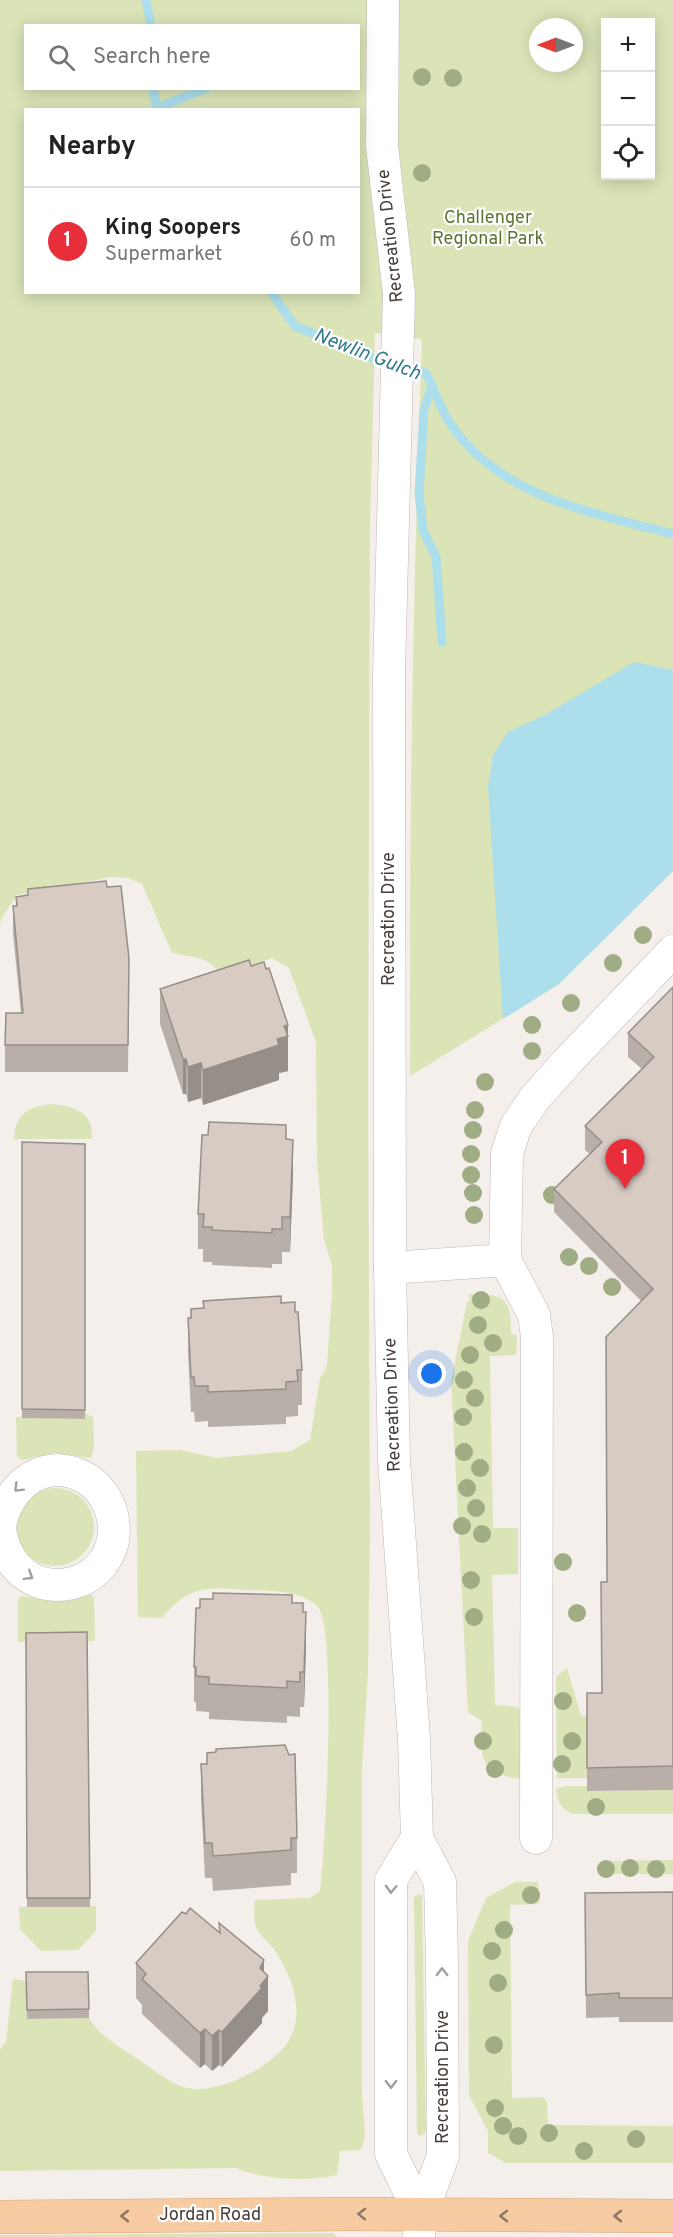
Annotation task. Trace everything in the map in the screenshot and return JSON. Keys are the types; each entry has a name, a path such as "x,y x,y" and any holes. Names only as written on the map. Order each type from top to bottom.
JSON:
{"main road":[{"name":"Jordan Road","path":"0,2217 420,2226 562,2216 673,2216"}],"street":[{"name":"Recreation Drive","path":"383,0 381,146 399,294 389,673 390,1268 394,1460 414,1739 417,1838 440,1882 442,1973 443,2156 420,2226"},
{"path":"536,1838 537,1337 534,1315 505,1260 507,1153 516,1126 535,1098 673,951"},
{"path":"390,1268 505,1260"},
{"path":"417,1838 391,1880 391,2154 420,2226"}],"green space":[{"name":"Challenger Regional Park","path":"0,0 673,0 673,871 559,984 410,1076 412,708 422,339 375,333 370,527 368,1092 370,1532 368,1672 362,1770 362,2091 365,2136 361,2150 340,2151 337,2175 312,2179 286,2179 236,2168 0,2171 0,2050 6,2042 13,1979 26,1981 27,2019 89,2018 102,2034 167,2079 180,2086 193,2089 223,2085 239,2079 268,2062 288,2042 296,2020 295,1996 292,1984 276,1952 256,1928 255,1900 310,1898 320,1891 325,1833 328,1741 327,1653 323,1622 317,1606 310,1601 293,1594 274,1591 209,1589 199,1590 181,1599 162,1618 138,1617 136,1451 181,1450 216,1458 291,1451 310,1440 320,1378 327,1366 332,1265 324,1240 317,1160 316,1042 289,968 272,958 222,976 206,961 172,953 142,884 128,878 112,877 17,895 1,919 0,926"},
{"path":"51,1104 81,1112 90,1122 92,1139 14,1139 17,1123 24,1113 36,1107"},
{"path":"469,1294 492,1295 504,1301 510,1313 511,1334 517,1335 516,1355 490,1356 493,1528 518,1528 518,1574 492,1575 495,1705 518,1707 520,1710 520,1779 496,1772 489,1767 482,1754 482,1721 468,1712 451,1382 467,1302 470,1301"},
{"path":"85,1413 93,1417 94,1447 91,1458 54,1453 22,1460 17,1456 16,1417 85,1419"},
{"path":"47,1488 63,1488 77,1494 88,1505 94,1519 94,1535 88,1549 77,1560 63,1566 47,1566 33,1560 22,1549 16,1535 16,1519 22,1505 33,1494"},
{"path":"90,1594 94,1598 95,1641 18,1642 18,1599 22,1596 55,1601"},
{"path":"567,1668 581,1716 587,1716 587,1778 557,1778 556,1677"},
{"path":"566,1786 587,1786 588,1791 673,1790 673,1814 573,1814 560,1804 557,1797 556,1789"},
{"path":"673,1860 673,1874 602,1874 596,1867 602,1861"},
{"path":"515,1882 538,1882 540,1899 538,1904 510,1905 512,2098 543,2097 547,2102 548,2125 673,2126 673,2163 506,2163 488,2153 488,2131 469,2095 468,1941 486,1898"},
{"path":"420,1894 422,1896 426,2132 420,2136 417,2133 414,1897"},
{"path":"96,1906 96,1931 78,1950 41,1951 20,1929 19,1907"},
{"path":"333,2233 337,2237 0,2237 0,2235"}],"water":[{"path":"634,662 673,670 673,871 559,984 503,1019 488,787 493,755 508,732 543,716"}],"building":[{"path":"106,881 107,887 121,886 129,958 128,1045 5,1045 6,1013 23,1013 13,906 17,906 16,897 28,895 28,889"},
{"path":"249,960 251,966 264,962 266,969 269,968 288,1025 284,1026 288,1036 277,1039 279,1045 203,1070 201,1063 188,1067 186,1059 183,1059 160,989"},
{"path":"673,987 673,1766 587,1768 587,1693 602,1693 601,1582 607,1582 606,1337 653,1289 554,1189 602,1142 585,1126 654,1057 628,1033"},
{"path":"209,1122 286,1125 286,1139 293,1140 290,1217 282,1217 282,1229 272,1229 272,1233 212,1230 212,1227 203,1227 204,1214 198,1214 202,1135 208,1135"},
{"path":"22,1142 85,1144 85,1410 22,1409"},
{"path":"281,1296 281,1303 295,1302 295,1312 298,1312 302,1370 297,1370 298,1381 286,1382 286,1389 208,1392 208,1386 195,1386 194,1377 191,1377 188,1318 191,1318 191,1309 204,1308 203,1301"},
{"path":"213,1593 292,1595 292,1603 303,1603 303,1612 306,1612 304,1672 300,1672 300,1682 287,1681 287,1688 209,1684 209,1677 196,1676 196,1667 194,1667 196,1608 200,1608 200,1599 213,1599"},
{"path":"87,1632 90,1898 27,1898 26,1633"},
{"path":"285,1745 289,1755 295,1754 297,1838 291,1838 291,1850 213,1856 212,1843 205,1843 201,1764 207,1764 207,1753 216,1752 216,1749"},
{"path":"673,1892 673,1998 619,1998 619,1993 586,1995 585,1893"},
{"path":"190,1908 220,1933 219,1923 264,1960 260,1968 268,1976 260,1986 262,1988 222,2032 219,2030 212,2036 205,2029 200,2033 142,1979 146,1974 136,1963 182,1912 186,1914"},
{"path":"26,1972 88,1972 89,2009 27,2010"}],"waterway":[{"name":"Newlin Gulch","path":"146,0 151,24"},
{"name":"Newlin Gulch","path":"153,90 157,108"},
{"path":"157,108 202,90"},
{"name":"Newlin Gulch","path":"272,294 295,326 375,359 426,373 452,426 473,450 497,470 523,486 582,510 673,534"},
{"path":"432,385 424,410 419,493 423,530 436,557 442,642"}],"place":[{"name":"King Soopers","path":"625,1189"}]}
